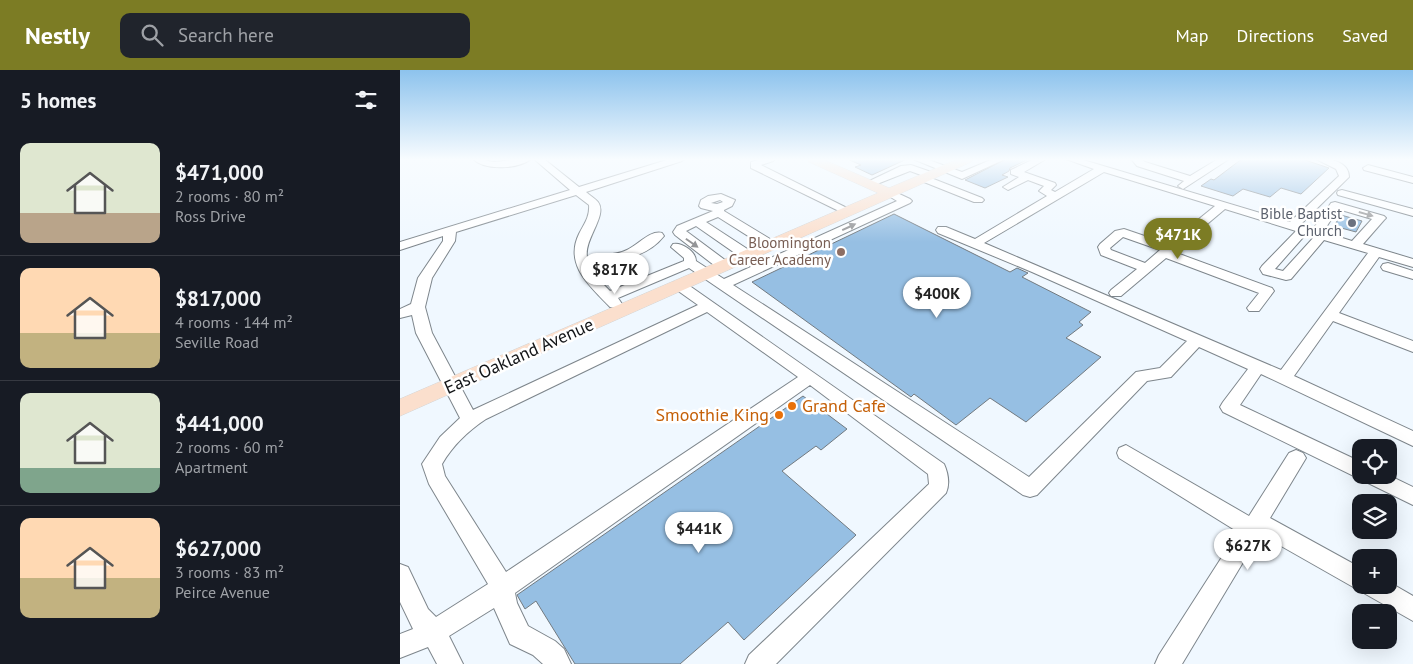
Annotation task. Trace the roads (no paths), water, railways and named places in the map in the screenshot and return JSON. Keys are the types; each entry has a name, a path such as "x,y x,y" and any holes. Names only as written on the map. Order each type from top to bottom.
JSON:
{"main road":[{"path":"874,187 889,193"},
{"name":"East Oakland Avenue","path":"400,408 903,187"}],"street":[{"path":"574,187 590,199 595,207 595,214 581,245 581,260 584,270 588,275 595,272 600,273 622,310"},
{"path":"400,246 588,187"},
{"path":"797,187 847,211"},
{"path":"949,187 978,200"},
{"path":"1048,187 1044,191 1056,196"},
{"path":"980,240 1072,187"},
{"path":"1166,187 1355,245 1373,256 1413,275"},
{"path":"1308,231 1338,187"},
{"path":"725,284 906,201 889,193"},
{"path":"1116,293 1223,205"},
{"path":"1308,231 1335,205 1380,218 1355,245"},
{"path":"771,244 718,210 678,232 715,269 725,284 1030,489 1142,376 1165,373 1197,340"},
{"path":"697,221 747,255"},
{"path":"450,230 449,241 435,260 426,278 418,307 424,333 470,420"},
{"path":"942,230 1284,378 1413,438"},
{"path":"1146,268 1110,255 1103,250 1104,247 1119,234 1124,233 1266,291 1254,308"},
{"path":"581,260 621,257 632,253 658,236"},
{"path":"677,246 690,257 690,263"},
{"path":"1373,256 1413,263"},
{"path":"1284,378 1373,256"},
{"path":"614,295 690,263 715,269"},
{"path":"679,285 810,377 937,470 939,487 758,664"},
{"path":"558,664 554,657 539,644 519,635 506,605 503,588 436,478 432,464 441,447 470,420 708,306"},
{"path":"400,314 418,307"},
{"path":"1330,315 1413,347"},
{"path":"1258,367 1229,407 1352,467"},
{"path":"400,646 434,632 464,614 810,377"},
{"path":"1126,453 1254,525 1352,575"},
{"path":"1168,664 1296,458"},
{"path":"1388,484 1413,496"},
{"path":"400,575 419,618 434,632 450,664"},
{"path":"1387,594 1413,609"}],"lane":[{"path":"1177,190 1182,187"},
{"path":"1342,193 1413,213"}],"place":[{"name":"Bible Baptist Church","path":"1352,223"},
{"name":"Bloomington Career Academy","path":"841,252"},
{"name":"Grand Cafe","path":"792,406"},
{"name":"Smoothie King","path":"779,415"}]}
